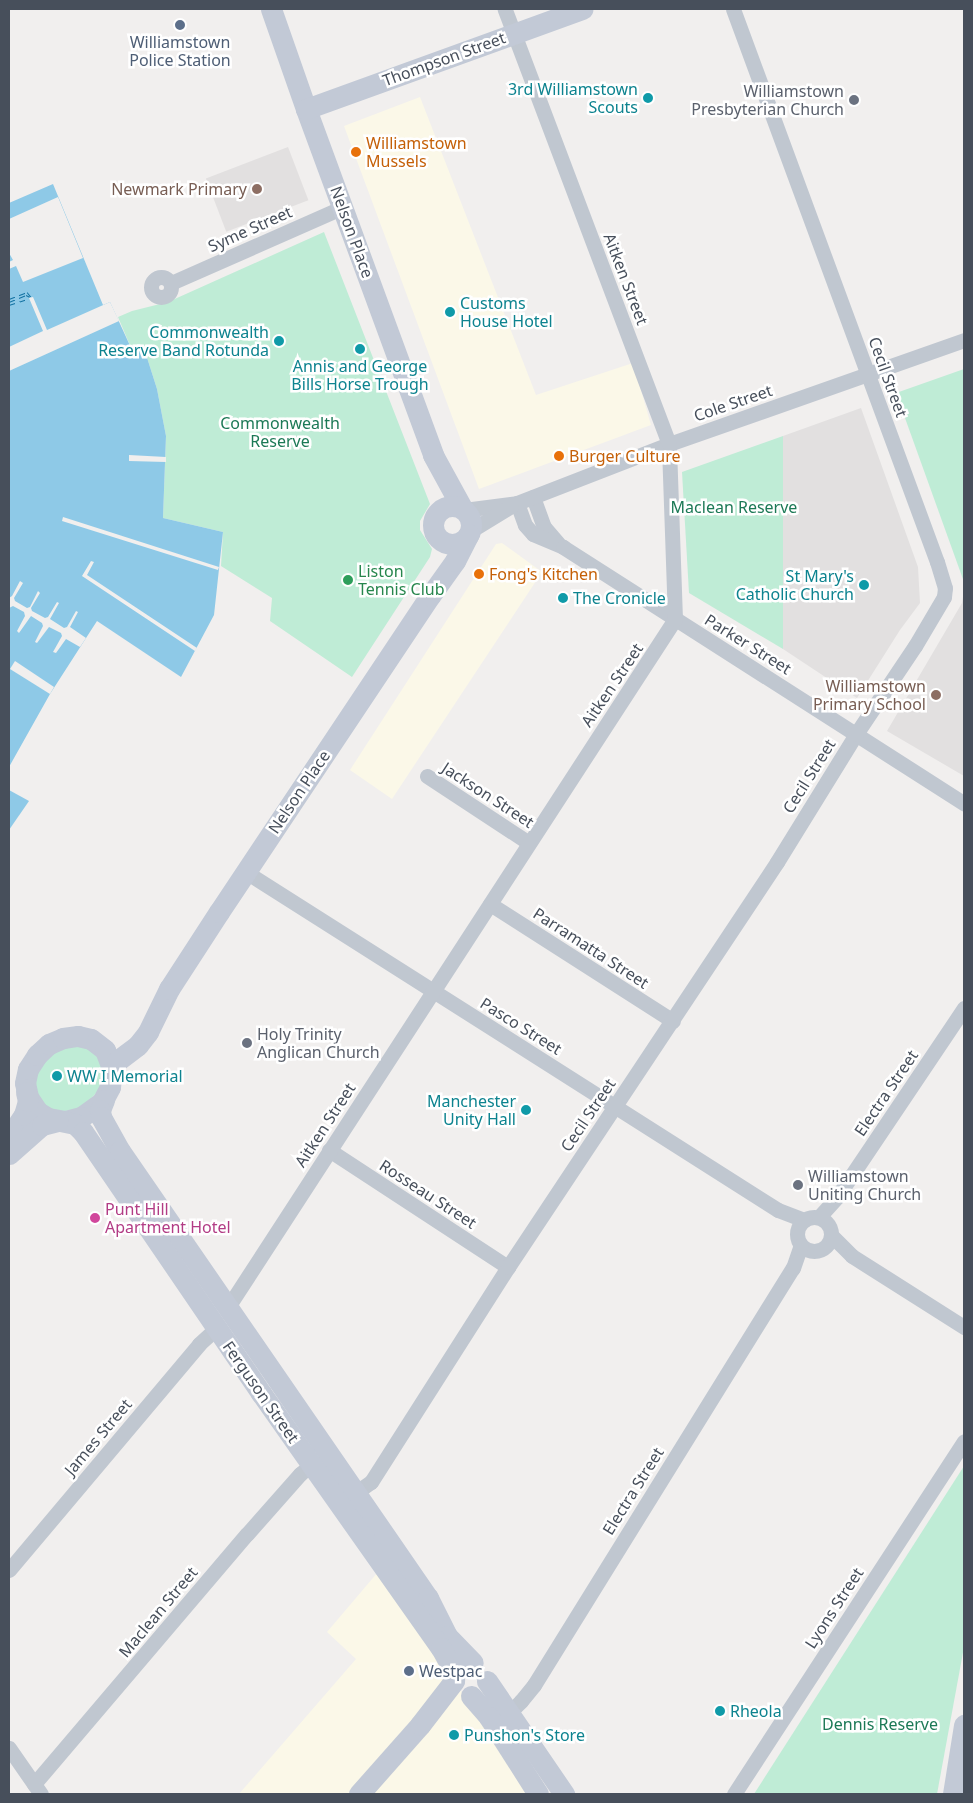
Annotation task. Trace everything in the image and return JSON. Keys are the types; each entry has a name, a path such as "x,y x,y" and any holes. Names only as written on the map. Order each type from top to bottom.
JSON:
{"street":[{"name":"Nelson Place","path":"272,9 306,109 434,455 463,509"},
{"name":"Aitken Street","path":"228,1307 675,619 669,444 505,9"},
{"name":"Thompson Street","path":"306,109 582,9"},
{"name":"Cecil Street","path":"347,1498 370,1482 508,1266 614,1105 673,1021 856,734 915,646 944,597 945,588 734,9"},
{"name":"Syme Street","path":"171,283 343,207"},
{"name":"Cole Street","path":"470,533 516,503 669,444 964,340"},
{"name":"Nelson Place","path":"430,596 437,578 440,562 435,524 440,491 434,455"},
{"name":"Parker Street","path":"532,497 544,528 562,547"},
{"name":"Cole Street","path":"463,509 516,503"},
{"name":"Parker Street","path":"516,503 528,530 535,536 562,547 964,803"},
{"path":"453,506 463,509 471,520 470,533 463,540 452,544 443,541 435,524 446,507 453,506"},
{"name":"Nelson Place","path":"112,1071 117,1061 135,1047 148,1032 170,990 246,872 430,596 455,562 470,533"},
{"name":"Jackson Street","path":"427,776 529,843"},
{"name":"Pasco Street","path":"246,872 800,1224"},
{"name":"Parramatta Street","path":"490,904 673,1021"},
{"name":"Nelson Place","path":"91,1039 111,1043 130,1034 170,990"},
{"name":"Electra Street","path":"502,1720 534,1685 793,1268 819,1236 837,1196 964,1008"},
{"path":"9,1137 26,1111 26,1079 28,1069 45,1047 58,1039 82,1036 91,1039 105,1050 112,1071 110,1088 104,1100 81,1116 42,1124 9,1154"},
{"path":"26,1092 38,1112 48,1118 59,1121"},
{"name":"Ferguson Street","path":"104,1100 100,1112 106,1129 228,1307 441,1648 464,1682 502,1720 564,1794"},
{"name":"Ferguson Street","path":"59,1121 75,1124 82,1132 312,1465 347,1498"},
{"name":"Rosseau Street","path":"329,1150 508,1266"},
{"path":"819,1236 798,1240 800,1224 852,1256 964,1328"},
{"name":"James Street","path":"9,1570 198,1344 217,1328"},
{"name":"Lyons Street","path":"734,1794 964,1441"},
{"name":"Maclean Street","path":"38,1789 247,1534 300,1474 312,1465"},
{"name":"Ferguson Street","path":"464,1682 484,1669 502,1720 538,1794"},
{"path":"359,1794 420,1725 464,1682"},
{"path":"953,1794 964,1725"},
{"path":"9,1748 38,1789"}],"shaded area":[{"path":"420,97 536,395 633,363 651,425 479,489 344,126"},
{"name":"Newmark Primary","path":"288,147 308,200 226,232 206,179"},
{"path":"861,408 918,567 920,603 900,630 857,698 783,649 783,436"},
{"path":"502,543 542,572 392,799 350,770 496,544"},
{"name":"Williamstown Primary School","path":"964,590 964,776 887,731 962,603"},
{"path":"378,1572 531,1794 239,1794 356,1659 327,1632"}],"green space":[{"name":"Commonwealth Reserve","path":"324,232 430,504 420,521 420,530 432,549 430,557 352,677 270,621 272,598 221,566 223,532 163,518 166,436 157,389 143,345 132,350 118,317 132,311 168,302"},
{"path":"964,369 964,582 896,393"},
{"name":"Maclean Reserve","path":"783,436 783,649 689,593 682,472"},
{"path":"83,1044 103,1062 103,1086 80,1110 50,1112 42,1106 33,1078 50,1052"},
{"name":"Dennis Reserve","path":"964,1466 964,1647 937,1794 754,1794"}],"water":[{"path":"53,184 103,305 110,302 132,350 143,345 157,389 166,436 163,518 223,532 214,615 181,677 97,621 50,694 9,767 9,203"},
{"path":"9,790 29,801 9,830"}],"pier":[{"path":"58,197 83,258 23,282 16,266 9,269 9,262 13,260 9,253 9,219"},
{"path":"33,297 47,330 110,302 119,321 9,371 9,347 43,331 29,298"},
{"path":"129,455 166,457 166,462 129,461"},
{"path":"63,517 219,567 218,570 62,521"},
{"path":"91,561 94,562 87,575 197,648 195,651 82,576"},
{"path":"20,581 23,583 14,598 15,601 27,608 30,607 38,591 40,593 31,608 32,611 45,618 48,617 57,602 59,603 50,619 64,628 67,627 76,611 78,612 70,627 86,638 80,647 66,639 56,653 53,652 62,636 61,633 49,627 37,643 35,642 43,626 42,623 31,616 19,633 17,631 25,616 24,612 13,606 9,608 9,598"},
{"path":"15,661 54,687 50,694 10,669"}],"ferry route":[{"path":"9,299 27,292 31,297"},
{"path":"9,302 26,295 30,297"},
{"path":"9,305 30,298"}],"place":[{"name":"Williamstown Police Station","path":"180,25"},
{"name":"3rd Williamstown Scouts","path":"648,98"},
{"name":"Williamstown Presbyterian Church","path":"854,100"},
{"name":"Williamstown Mussels","path":"356,152"},
{"name":"Newmark Primary","path":"257,189"},
{"name":"Customs House Hotel","path":"450,312"},
{"name":"Commonwealth Reserve Band Rotunda","path":"279,341"},
{"name":"Annis and George Bills Horse Trough","path":"360,349"},
{"name":"Burger Culture","path":"559,456"},
{"name":"Fong's Kitchen","path":"479,574"},
{"name":"Liston Tennis Club","path":"348,580"},
{"name":"St Mary's Catholic Church","path":"864,585"},
{"name":"The Cronicle","path":"563,598"},
{"name":"Williamstown Primary School","path":"936,695"},
{"name":"Holy Trinity Anglican Church","path":"247,1043"},
{"name":"WW I Memorial","path":"57,1076"},
{"name":"Manchester Unity Hall","path":"526,1110"},
{"name":"Williamstown Uniting Church","path":"798,1185"},
{"name":"Punt Hill Apartment Hotel","path":"95,1218"},
{"name":"Westpac","path":"409,1671"},
{"name":"Rheola","path":"720,1711"},
{"name":"Punshon's Store","path":"454,1735"}]}
